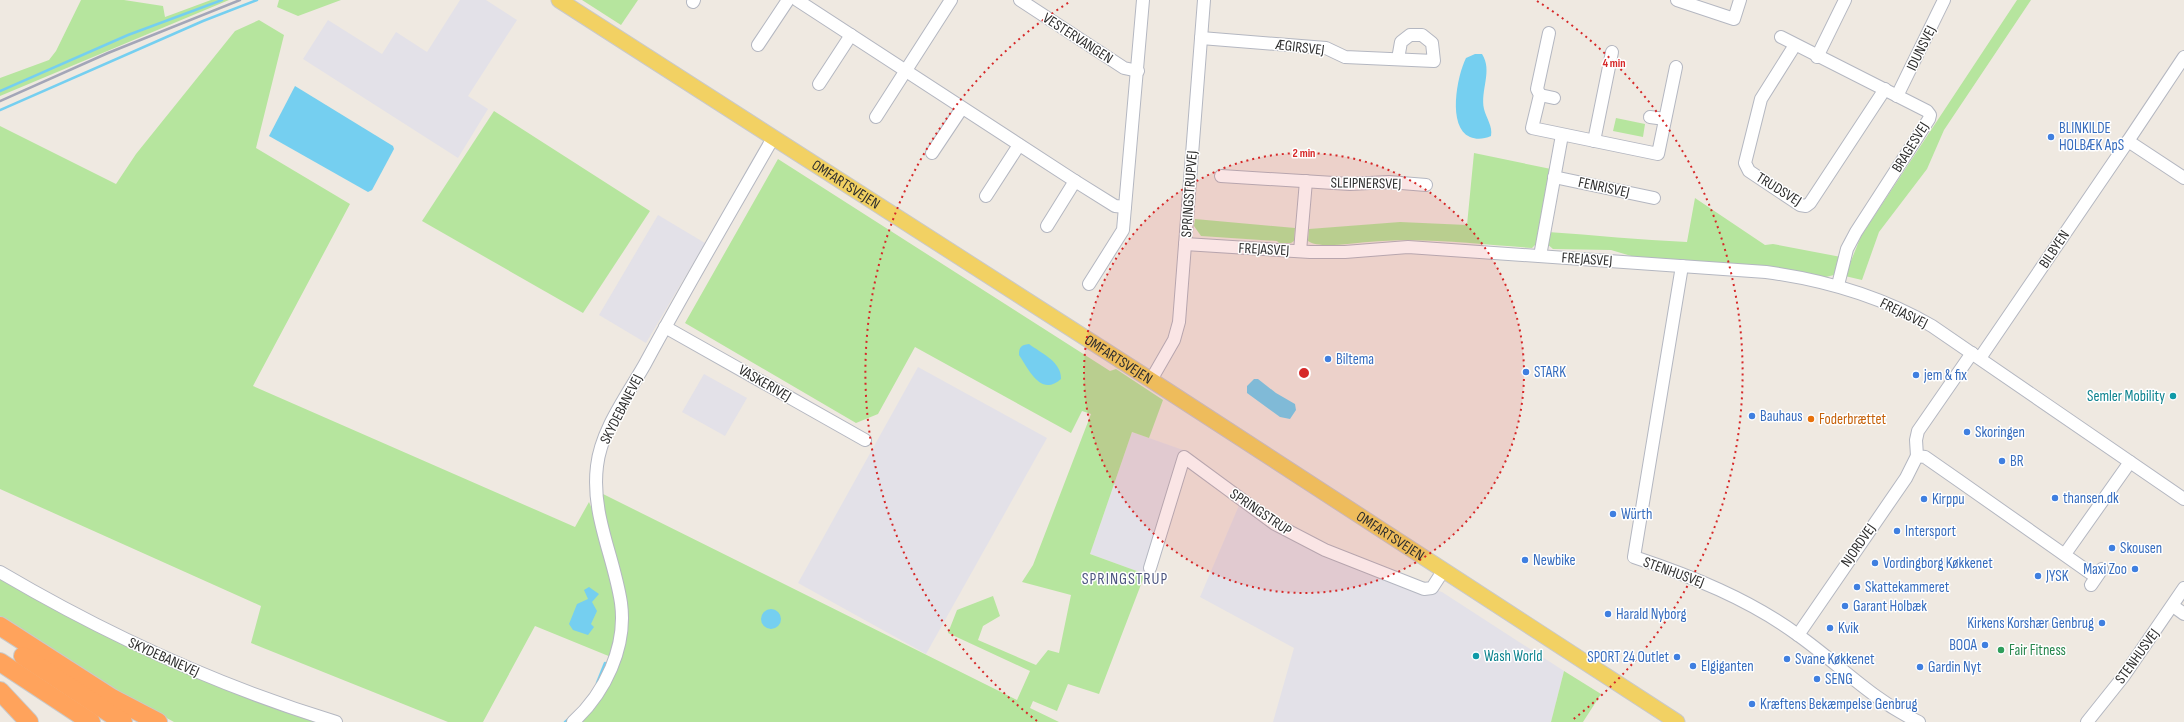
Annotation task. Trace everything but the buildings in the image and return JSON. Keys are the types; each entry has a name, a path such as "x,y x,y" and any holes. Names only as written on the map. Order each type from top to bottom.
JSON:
{"highway":[{"path":"0,626 112,698 158,722"},
{"path":"0,641 123,722"},
{"path":"0,662 90,722"},
{"path":"0,691 29,722"}],"main road":[{"name":"OMFARTSVEJEN","path":"559,0 1151,380 1677,722"}],"street":[{"path":"758,45 788,0"},
{"path":"797,0 1075,181 1115,206 1125,207"},
{"path":"876,117 951,0"},
{"name":"VESTERVANGEN","path":"1020,0 1124,68 1138,71"},
{"name":"VESTERVANGEN","path":"1089,284 1124,230 1143,0"},
{"name":"SPRINGSTRUPVEJ","path":"1151,380 1170,348 1178,330 1204,0"},
{"path":"1677,0 1734,19 1740,0"},
{"path":"1817,57 1845,0"},
{"name":"IDUNSVEJ","path":"1898,96 1944,0"},
{"path":"1549,33 1537,89 1540,95 1532,128 1658,154 1676,66"},
{"path":"819,84 851,35"},
{"name":"ÆGIRSVEJ","path":"1201,38 1326,48 1345,57 1398,59"},
{"name":"BRAGESVEJ","path":"1781,38 1898,96 1927,111 1930,115 1929,119 1856,232 1847,249 1838,285"},
{"name":"TRUDSVEJ","path":"1795,45 1761,99 1745,163 1749,171 1800,205 1806,206 1810,203 1885,90"},
{"path":"1594,141 1612,52"},
{"name":"BILBYEN","path":"1976,355 2128,141 2184,57"},
{"path":"1540,95 1554,98"},
{"path":"932,153 962,108"},
{"path":"1650,116 1665,119"},
{"path":"1540,256 1562,135"},
{"name":"SKYDEBANEVEJ","path":"573,722 592,704 603,686 617,649 620,633 621,603 599,519 596,476 598,456 605,436 665,327 773,138"},
{"path":"2128,141 2184,178"},
{"path":"986,196 1019,145"},
{"name":"SLEIPNERSVEJ","path":"1222,176 1350,184 1389,182 1426,185"},
{"name":"FENRISVEJ","path":"1554,177 1654,198"},
{"path":"1047,226 1075,181"},
{"path":"1300,251 1306,181"},
{"name":"FREJASVEJ","path":"1185,244 1300,251 1345,252 1396,247 1540,256 1766,272 1808,278 1838,285 1904,311 1976,355 2184,499"},
{"name":"STENHUSVEJ","path":"1682,266 1634,557 1682,573 1712,586 1798,635 1867,691 1919,722"},
{"name":"VASKERIVEJ","path":"665,327 865,440"},
{"path":"1976,355 1918,431 1916,440 1917,456 1925,457 2096,577"},
{"name":"NJORDVEJ","path":"1798,635 1906,478 1917,456"},
{"name":"SPRINGSTRUP","path":"1150,568 1184,458 1266,519 1325,550 1424,589 1432,588 1443,571"},
{"path":"2065,554 2130,462"},
{"name":"SKYDEBANEVEJ","path":"0,572 59,607 166,660 268,700 336,722"},
{"name":"STENHUSVEJ","path":"2098,722 2180,609 2184,588"},
{"name":"STENHUSVEJ","path":"2087,722 2180,609"}],"shaded area":[{"path":"460,0 486,0 517,20 468,96 488,109 458,158 303,59 328,20 382,54 396,32 427,52"},
{"path":"658,215 705,243 646,343 599,315"},
{"path":"918,367 1047,438 926,654 798,583"},
{"path":"704,374 747,398 725,436 682,412"},
{"path":"1132,432 1183,450 1145,574 1090,554"},
{"path":"1240,503 1380,576 1442,592 1564,671 1551,722 1273,722 1294,648 1200,597"}],"green space":[{"path":"81,0 124,0 163,6 165,17 211,0 229,0 0,96 0,78 49,60 56,51"},
{"path":"279,0 341,0 298,16 277,7"},
{"path":"582,0 638,0 621,25"},
{"path":"2017,0 2031,0 1944,130 1927,169 1879,232 1862,280 1845,276 1861,236"},
{"path":"259,20 284,35 256,148 350,204 253,386 575,527 589,502 597,521 619,616 611,657 535,626 483,722 448,722 251,643 261,606 0,489 0,126 116,184 136,154 235,31"},
{"path":"494,111 650,211 583,313 422,221"},
{"path":"1616,118 1645,124 1643,137 1613,131"},
{"path":"1474,153 1551,169 1536,244 1532,248 1409,240 1328,245 1320,245 1308,241 1309,229 1400,222 1467,225"},
{"path":"778,159 1110,371 1116,369 1163,400 1149,438 1132,432 1090,554 1145,574 1099,694 1068,684 1057,711 1033,701 1030,708 1059,722 577,722 623,634 599,492 1017,700 1030,671 948,633 957,610 993,596 1000,616 983,626 978,640 1036,665 1048,650 1059,653 1071,595 1022,582 1033,565 1091,414 1082,411 1071,433 915,347 878,414 856,423 685,323"},
{"path":"1695,198 1765,245 1773,244 1841,257 1834,275 1826,277 1638,258 1611,250 1553,249 1546,243 1548,232 1687,242"},
{"path":"1195,219 1295,228 1294,241 1291,243 1279,243 1277,241 1201,236 1194,226"},
{"path":"0,577 41,602 325,722 174,722 93,678 0,618"},
{"path":"1564,671 1601,694 1583,722 1551,722"}],"water":[{"path":"1475,54 1482,54 1485,60 1486,74 1483,102 1491,132 1491,136 1480,139 1470,137 1463,131 1458,123 1456,112 1457,88 1463,66 1466,58"},
{"path":"295,86 393,146 394,149 372,190 368,192 269,136"},
{"path":"1029,344 1050,358 1058,368 1061,379 1054,384 1047,385 1036,379 1031,374 1019,355 1019,350 1021,347"},
{"path":"1254,379 1258,379 1276,393 1295,404 1296,410 1290,419 1280,417 1247,393 1247,386"},
{"path":"589,587 599,594 592,602 597,611 591,624 594,627 588,635 573,630 569,624 577,604 588,599 584,590"},
{"path":"771,609 778,612 781,619 778,626 771,629 764,626 761,619 764,612"}],"waterway":[{"path":"0,91 128,35 222,0"},
{"path":"0,110 203,21 257,0"},
{"path":"597,683 605,663"},
{"path":"565,722 571,717"}],"railway":[{"path":"0,101 108,53 240,0"}],"place":[{"name":"BLINKILDE HOLBÆK ApS","path":"2051,137"},
{"name":"Biltema","path":"1328,359"},
{"name":"STARK","path":"1526,372"},
{"name":"jem & fix","path":"1916,375"},
{"name":"Semler Mobility","path":"2173,396"},
{"name":"Bauhaus","path":"1752,416"},
{"name":"Foderbrættet","path":"1811,419"},
{"name":"Skoringen","path":"1967,432"},
{"name":"BR","path":"2002,461"},
{"name":"thansen.dk","path":"2055,498"},
{"name":"Kirppu","path":"1924,499"},
{"name":"Würth","path":"1613,514"},
{"name":"Intersport","path":"1897,531"},
{"name":"Skousen","path":"2112,548"},
{"name":"Newbike","path":"1525,560"},
{"name":"Vordingborg Køkkenet","path":"1875,563"},
{"name":"Maxi Zoo","path":"2135,569"},
{"name":"JYSK","path":"2038,576"},
{"name":"Skattekammeret","path":"1857,587"},
{"name":"Garant Holbæk","path":"1845,606"},
{"name":"Harald Nyborg","path":"1608,614"},
{"name":"Kirkens Korshær Genbrug","path":"2102,623"},
{"name":"Kvik","path":"1830,628"},
{"name":"BOOA","path":"1985,645"},
{"name":"Fair Fitness","path":"2001,650"},
{"name":"Wash World","path":"1476,656"},
{"name":"SPORT 24 Outlet","path":"1677,657"},
{"name":"Svane Køkkenet","path":"1787,659"},
{"name":"Elgiganten","path":"1693,666"},
{"name":"Gardin Nyt","path":"1920,667"},
{"name":"SENG","path":"1817,679"},
{"name":"Kræftens Bekæmpelse Genbrug","path":"1752,704"}],"district":[{"name":"SPRINGSTRUP","path":"1125,578"}]}
